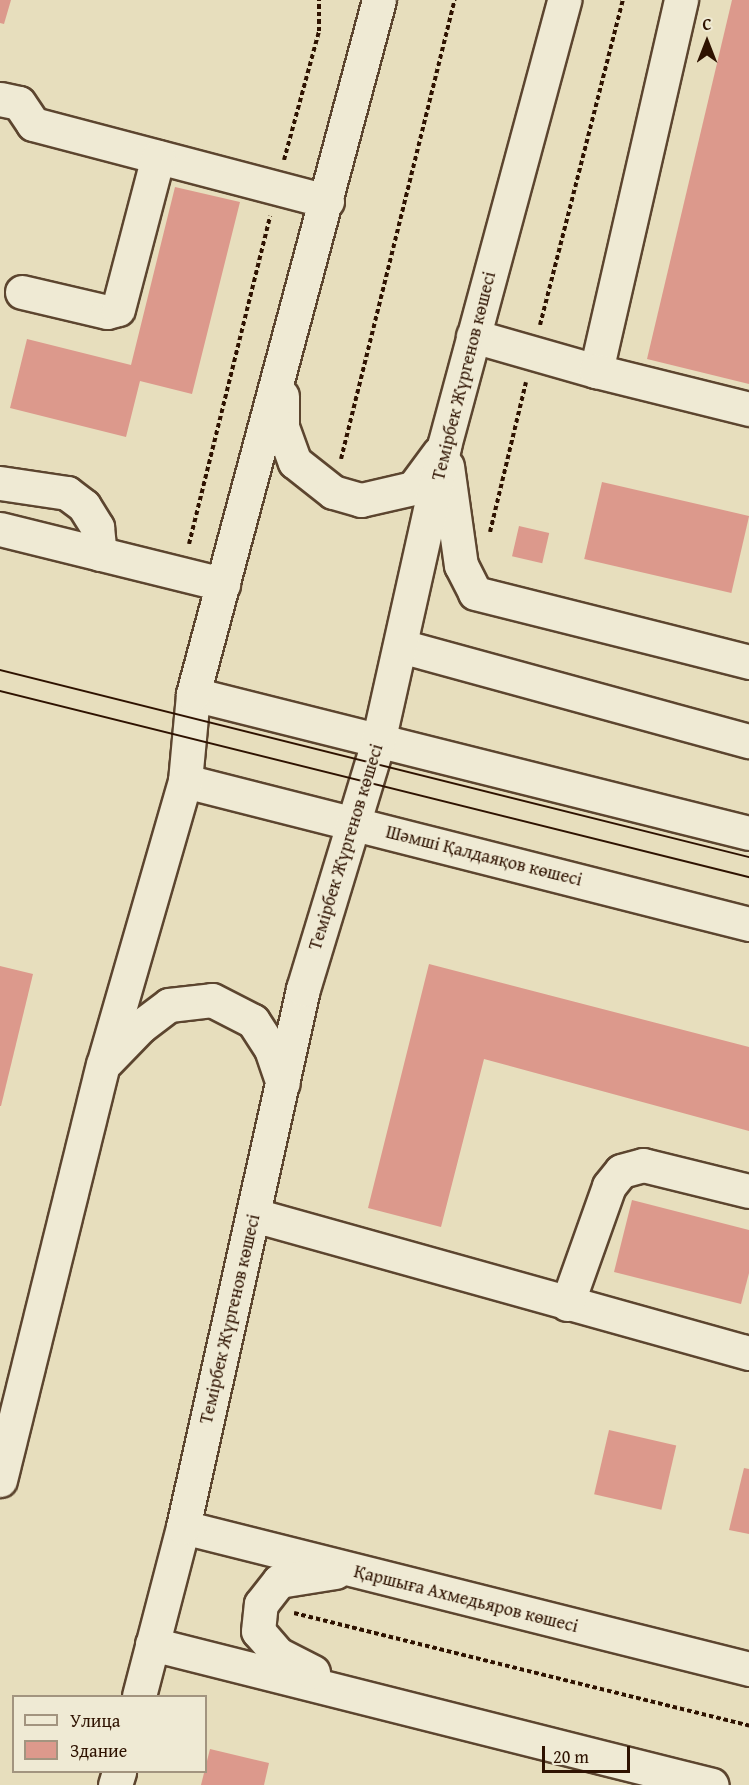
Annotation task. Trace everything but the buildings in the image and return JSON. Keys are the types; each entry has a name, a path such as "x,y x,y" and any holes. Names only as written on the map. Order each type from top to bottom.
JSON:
{"street":[{"path":"0,1480 103,1065 185,781 193,694 282,374 380,0"},
{"name":"Темірбек Жүргенов көшесі","path":"138,1695 183,1527 303,989 378,742 444,446 564,0"},
{"path":"596,371 681,0"},
{"path":"0,99 19,103 33,124 327,201"},
{"path":"22,292 107,312 118,309 158,157"},
{"path":"473,336 596,371 749,409"},
{"path":"282,374 282,427 295,462 333,492 361,500 413,488 444,446"},
{"path":"444,446 461,565 475,593 749,662"},
{"path":"0,483 67,493 84,506 97,527 100,554"},
{"path":"0,529 223,584"},
{"path":"401,646 749,741"},
{"path":"193,694 749,833"},
{"name":"Шәмші Қалдаяқов көшесі","path":"185,781 749,924"},
{"path":"103,1065 141,1026 170,1005 212,1000 253,1021 271,1049 283,1083"},
{"path":"567,1304 609,1186 621,1171 643,1166 749,1191"},
{"path":"254,1215 749,1353"},
{"name":"Қаршыға Ахмедьяров көшесі","path":"183,1527 362,1574 749,1669"},
{"path":"352,1692 278,1654 258,1631 261,1605 279,1581 329,1572 362,1574"},
{"path":"152,1644 352,1692 712,1785"}],"path":[{"path":"182,574 276,188 320,30 318,0"},
{"path":"333,492 455,0"},
{"path":"489,536 533,352 623,0"},
{"path":"261,1605 749,1726"}],"tram line":[{"path":"0,670 749,857"},
{"path":"0,691 749,877"}]}
